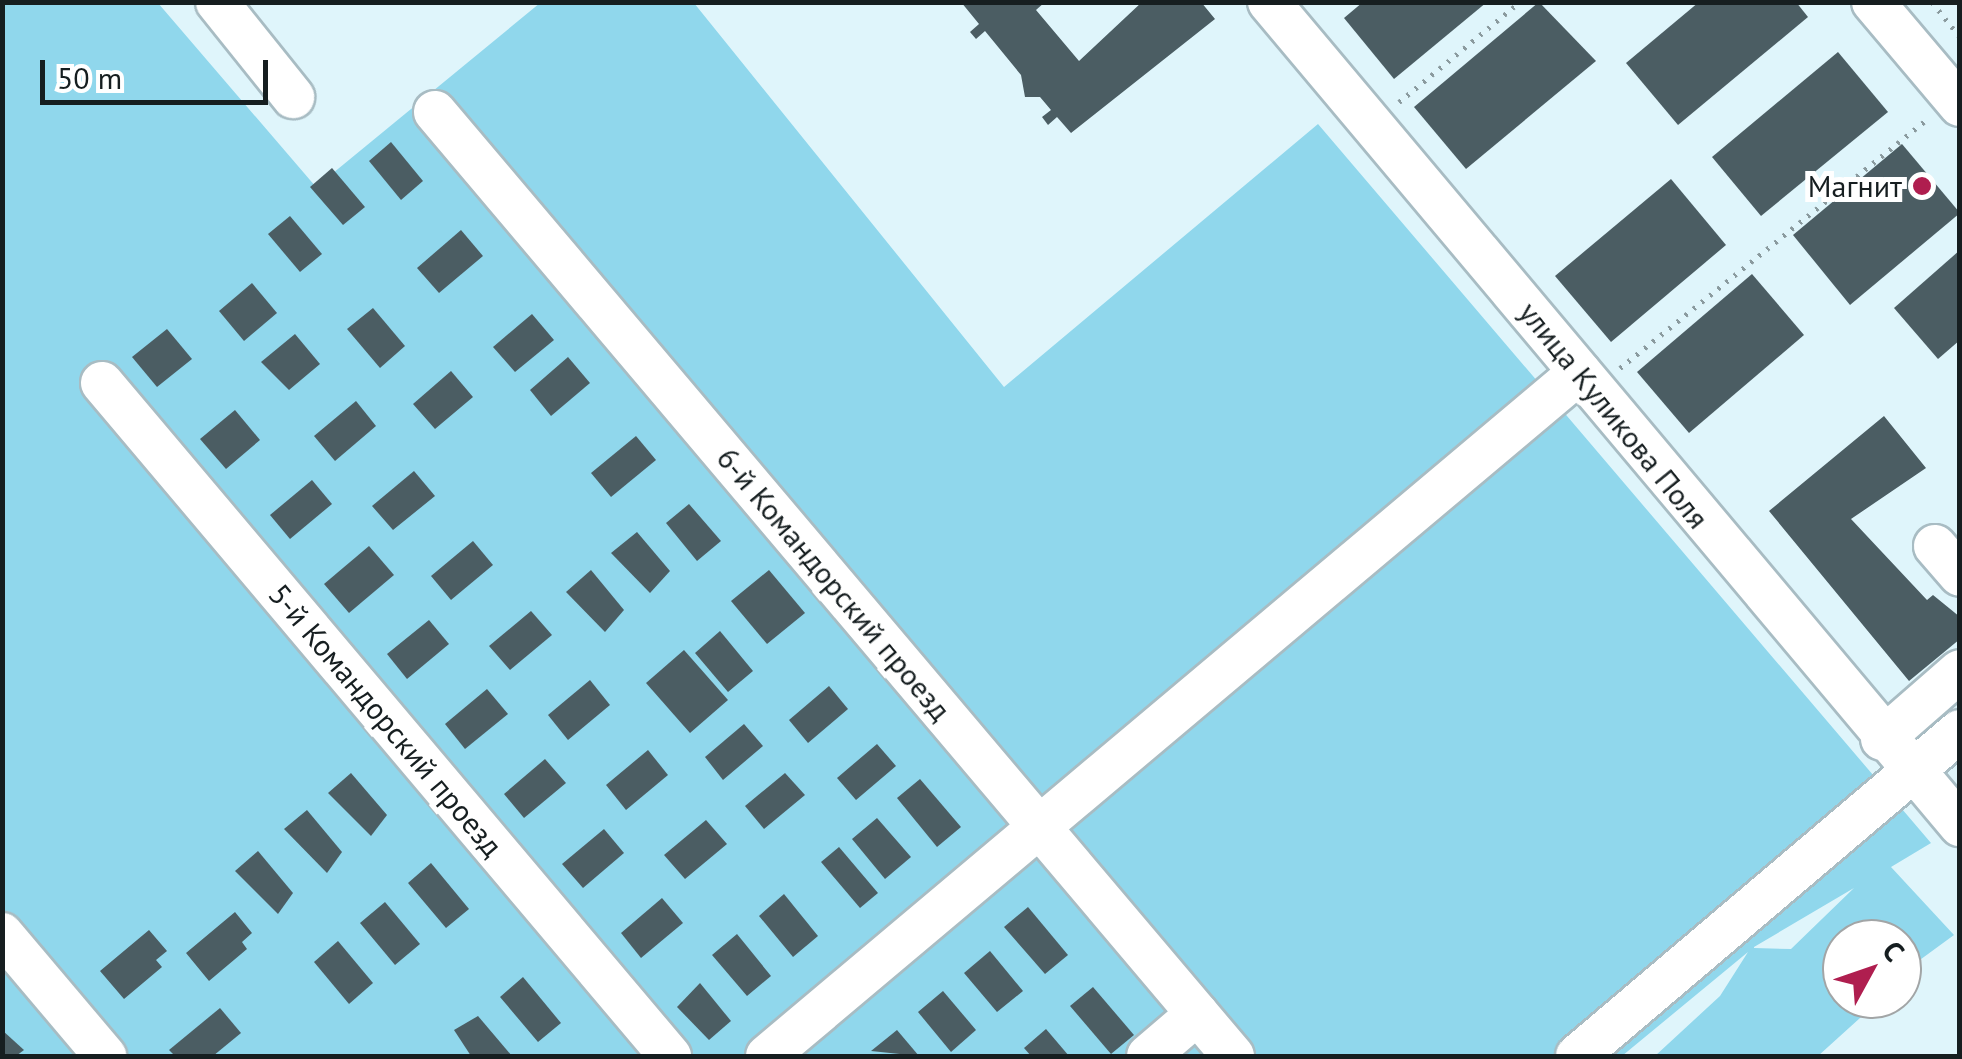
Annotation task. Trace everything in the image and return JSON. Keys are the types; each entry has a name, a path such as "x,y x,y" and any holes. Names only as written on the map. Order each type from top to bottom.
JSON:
{"street":[{"path":"216,2 293,97"},
{"path":"1872,2 1954,89"},
{"name":"улица Куликова Поля","path":"1274,4 1882,738 1960,826"},
{"name":"6-й Командорский проезд","path":"435,112 1232,1056"},
{"path":"767,1056 1039,826 1587,380"},
{"name":"5-й Командорский проезд","path":"102,384 670,1056"},
{"path":"1882,738 1960,672"},
{"path":"1577,1056 1960,732"},
{"path":"2,934 105,1056"},
{"path":"1148,1056 1197,1014"}],"path":[{"path":"1372,124 1520,2"},
{"path":"1932,2 1960,38"},
{"path":"1587,380 1954,89"}],"shaded area":[{"path":"2,3 158,3 316,187 540,3 694,3 1004,387 1318,124 1931,843 1891,867 1954,935 1922,958 1922,919 1822,919 1822,1019 1859,1019 1818,1056 1655,1056 1720,996 1748,952 1622,1056 3,1056","holes":["1854,888 1791,949 1754,947"]}],"building":[{"path":"961,2 1045,2 1036,10 1079,61 1142,2 1201,2 1215,19 1071,133 1057,117 1048,125 1042,117 1051,110 1040,97 1025,97 1021,75 985,31 976,39 970,32 979,24"},
{"path":"1363,2 1487,2 1394,79 1344,18"},
{"path":"1539,2 1596,61 1466,169 1414,107"},
{"path":"1699,2 1796,2 1808,17 1678,125 1626,63"},
{"path":"1838,52 1888,112 1761,216 1712,157"},
{"path":"391,142 423,181 401,200 369,161"},
{"path":"1902,144 1960,213 1850,305 1793,235"},
{"path":"332,168 365,207 343,225 310,187"},
{"path":"1671,179 1726,245 1611,342 1555,276"},
{"path":"290,216 322,254 300,272 268,234"},
{"path":"461,230 483,256 439,293 417,268"},
{"path":"1960,250 1960,340 1938,359 1894,308"},
{"path":"1752,274 1804,335 1689,433 1637,372"},
{"path":"252,283 277,313 244,341 219,311"},
{"path":"373,308 405,346 380,368 347,329"},
{"path":"532,314 554,340 515,372 493,347"},
{"path":"167,329 192,359 157,387 132,357"},
{"path":"295,334 320,364 289,390 261,362"},
{"path":"568,357 590,383 551,416 530,390"},
{"path":"451,371 473,397 435,429 413,404"},
{"path":"356,401 376,426 335,461 314,436"},
{"path":"235,410 260,440 226,469 200,439"},
{"path":"1884,416 1926,468 1851,519 1927,600 1933,595 1960,617 1960,639 1909,681 1769,511"},
{"path":"636,436 656,460 611,497 591,473"},
{"path":"414,471 435,496 393,530 372,506"},
{"path":"312,480 332,504 290,539 270,515"},
{"path":"689,504 721,541 697,561 666,523"},
{"path":"637,532 670,571 650,593 611,553"},
{"path":"473,541 493,565 451,600 431,576"},
{"path":"369,546 394,575 349,613 324,584"},
{"path":"591,570 624,610 605,632 566,592"},
{"path":"769,570 805,613 767,644 731,601"},
{"path":"531,611 552,635 510,670 489,646"},
{"path":"429,620 449,644 407,679 387,654"},
{"path":"720,631 753,671 728,692 695,653"},
{"path":"684,650 728,700 690,733 646,683"},
{"path":"590,680 610,705 568,740 548,715"},
{"path":"829,686 848,709 808,743 789,720"},
{"path":"487,689 508,714 465,749 445,724"},
{"path":"744,724 763,746 723,780 705,757"},
{"path":"877,744 896,766 856,800 837,778"},
{"path":"648,750 668,775 626,810 606,785"},
{"path":"545,759 566,783 524,818 504,794"},
{"path":"351,773 387,815 371,836 328,793"},
{"path":"785,773 805,795 764,829 745,806"},
{"path":"920,779 961,827 937,847 897,798"},
{"path":"307,810 342,852 327,873 284,829"},
{"path":"877,818 911,857 885,879 852,839"},
{"path":"706,820 727,844 685,879 664,855"},
{"path":"604,829 624,853 583,888 562,864"},
{"path":"839,847 878,893 860,908 821,862"},
{"path":"258,851 293,893 278,914 235,871"},
{"path":"431,863 469,909 446,928 408,883"},
{"path":"784,894 818,936 793,957 759,916"},
{"path":"662,898 683,923 641,958 621,933"},
{"path":"385,902 420,944 395,965 360,923"},
{"path":"1028,907 1068,955 1045,974 1004,927"},
{"path":"235,912 252,933 242,942 247,949 209,981 186,953"},
{"path":"149,930 167,951 156,960 162,967 124,999 100,971"},
{"path":"737,934 771,976 747,996 712,955"},
{"path":"338,941 373,983 349,1004 314,962"},
{"path":"990,951 1023,991 997,1012 964,973"},
{"path":"523,977 561,1023 538,1042 500,997"},
{"path":"700,983 731,1021 709,1040 677,1007"},
{"path":"1093,987 1134,1035 1111,1054 1070,1006"},
{"path":"943,991 976,1030 951,1052 918,1012"},
{"path":"220,1008 241,1033 213,1056 175,1056 169,1050"},
{"path":"478,1016 512,1056 471,1056 454,1030"},
{"path":"1046,1029 1069,1056 1031,1056 1024,1048"},
{"path":"2,1030 24,1050 16,1056 2,1056"},
{"path":"897,1030 919,1056 871,1051"}],"place":[{"name":"Магнит","path":"1922,186"}]}
